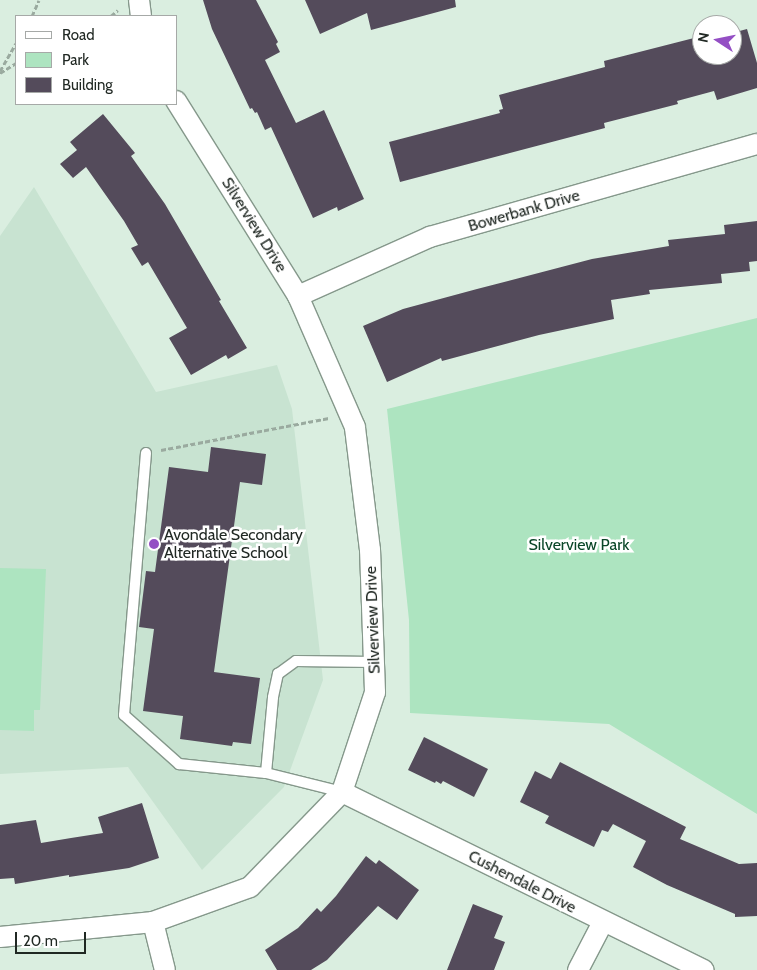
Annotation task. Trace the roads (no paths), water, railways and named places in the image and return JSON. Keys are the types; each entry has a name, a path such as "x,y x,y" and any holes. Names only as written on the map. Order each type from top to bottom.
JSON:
{"street":[{"path":"139,0 142,15"},
{"name":"Silverview Drive","path":"0,937 153,922 250,887 342,792 375,692 370,550 355,427 298,296 178,104"},
{"name":"Bowerbank Drive","path":"298,296 430,237 757,144"},
{"name":"Cushendale Drive","path":"342,792 704,970"},
{"path":"153,922 165,970"},
{"path":"578,970 603,922"}],"lane":[{"path":"146,453 124,715 179,764 266,773 342,792"},
{"path":"266,773 273,697 278,674 296,661 374,662"}],"place":[{"name":"Avondale Secondary Alternative School","path":"154,544"}],"park label":[{"name":"Silverview Park","path":"579,545"}]}
